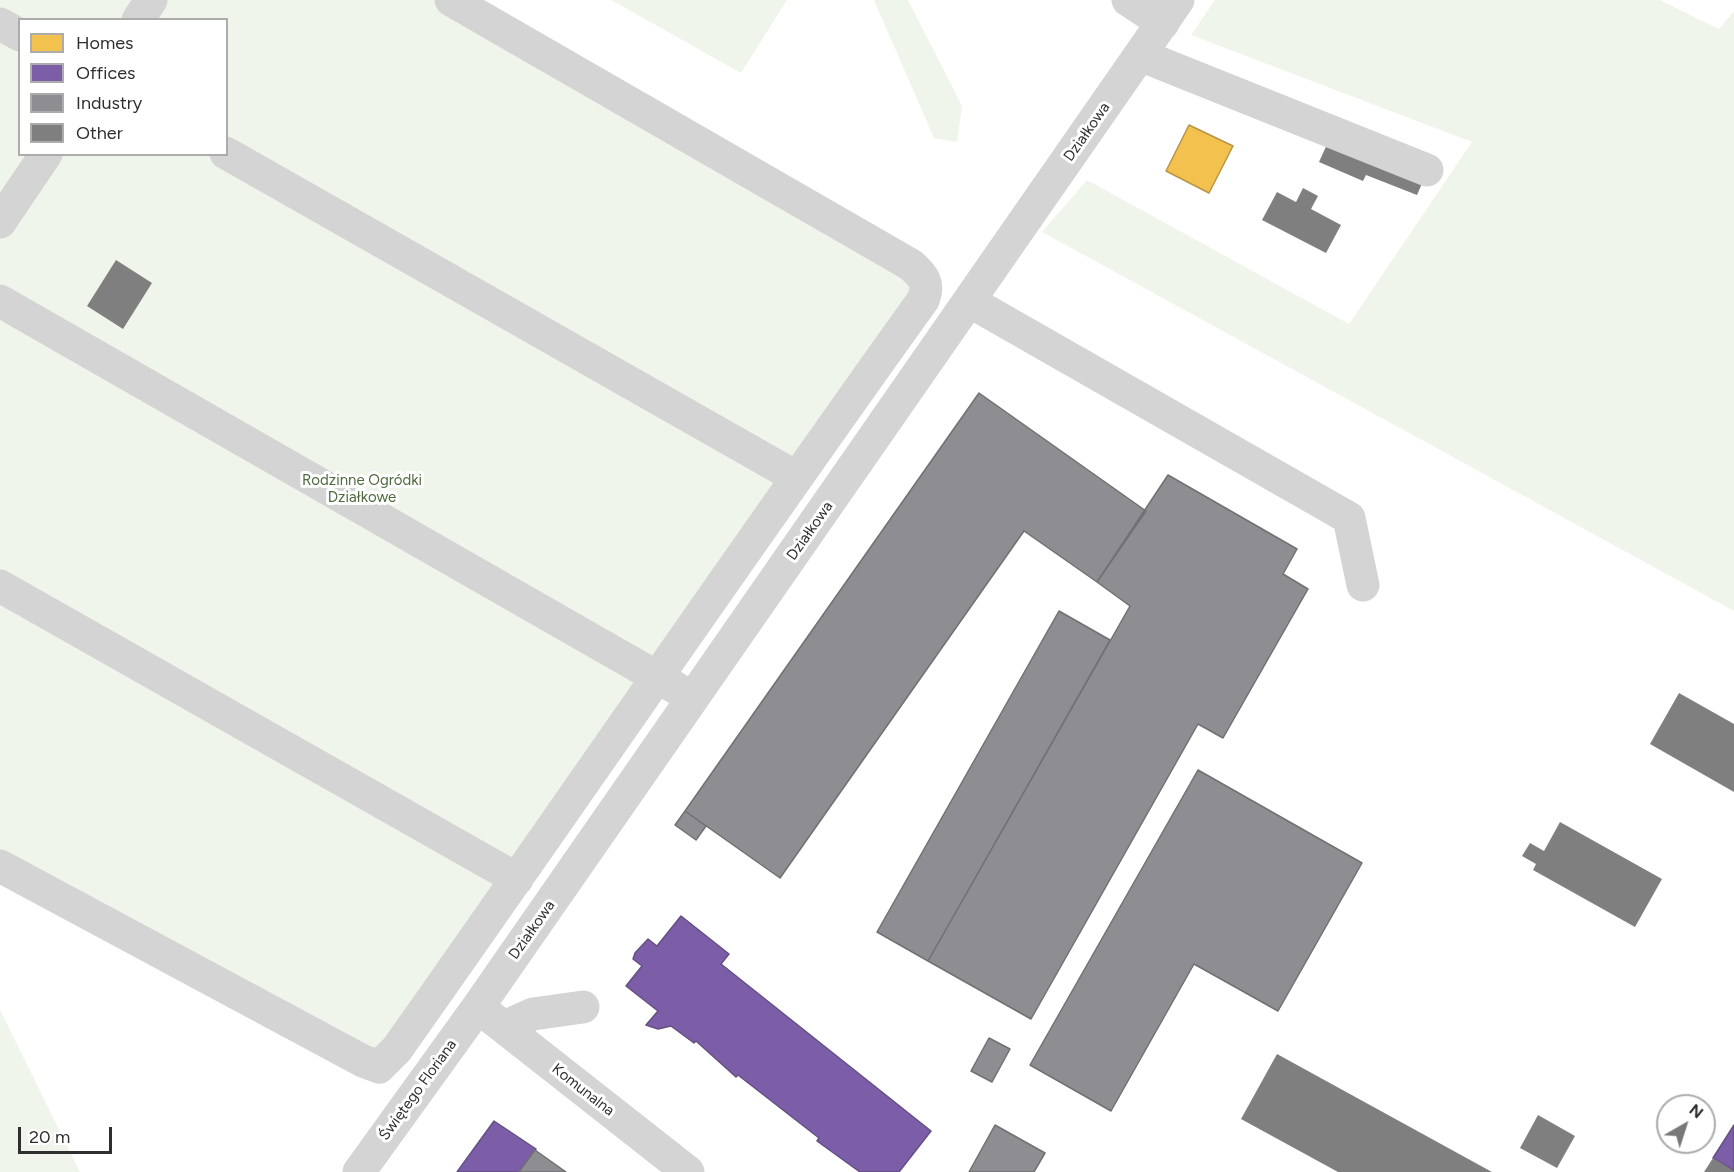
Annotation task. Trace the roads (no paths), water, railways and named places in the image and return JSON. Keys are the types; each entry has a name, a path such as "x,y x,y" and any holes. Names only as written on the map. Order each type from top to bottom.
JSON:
{"street":[{"path":"139,18 151,0"},
{"path":"0,866 260,1008 363,1061 379,1066 397,1049 796,477 923,300 927,289 925,278 910,264 451,0"},
{"path":"1128,0 1170,11"},
{"name":"Działkowa","path":"478,1007 1170,11"},
{"path":"0,24 18,34"},
{"path":"1140,55 1427,170"},
{"path":"228,154 796,477"},
{"path":"0,222 45,156"},
{"path":"0,301 694,698"},
{"path":"969,301 1348,518 1363,585"},
{"path":"0,586 517,879"},
{"name":"Komunalna","path":"478,1007 688,1172"},
{"name":"Świętego Floriana","path":"358,1172 478,1007"},
{"path":"504,1027 533,1014 582,1007"}],"park label":[{"name":"Rodzinne Ogródki Działkowe","path":"362,490"}]}
